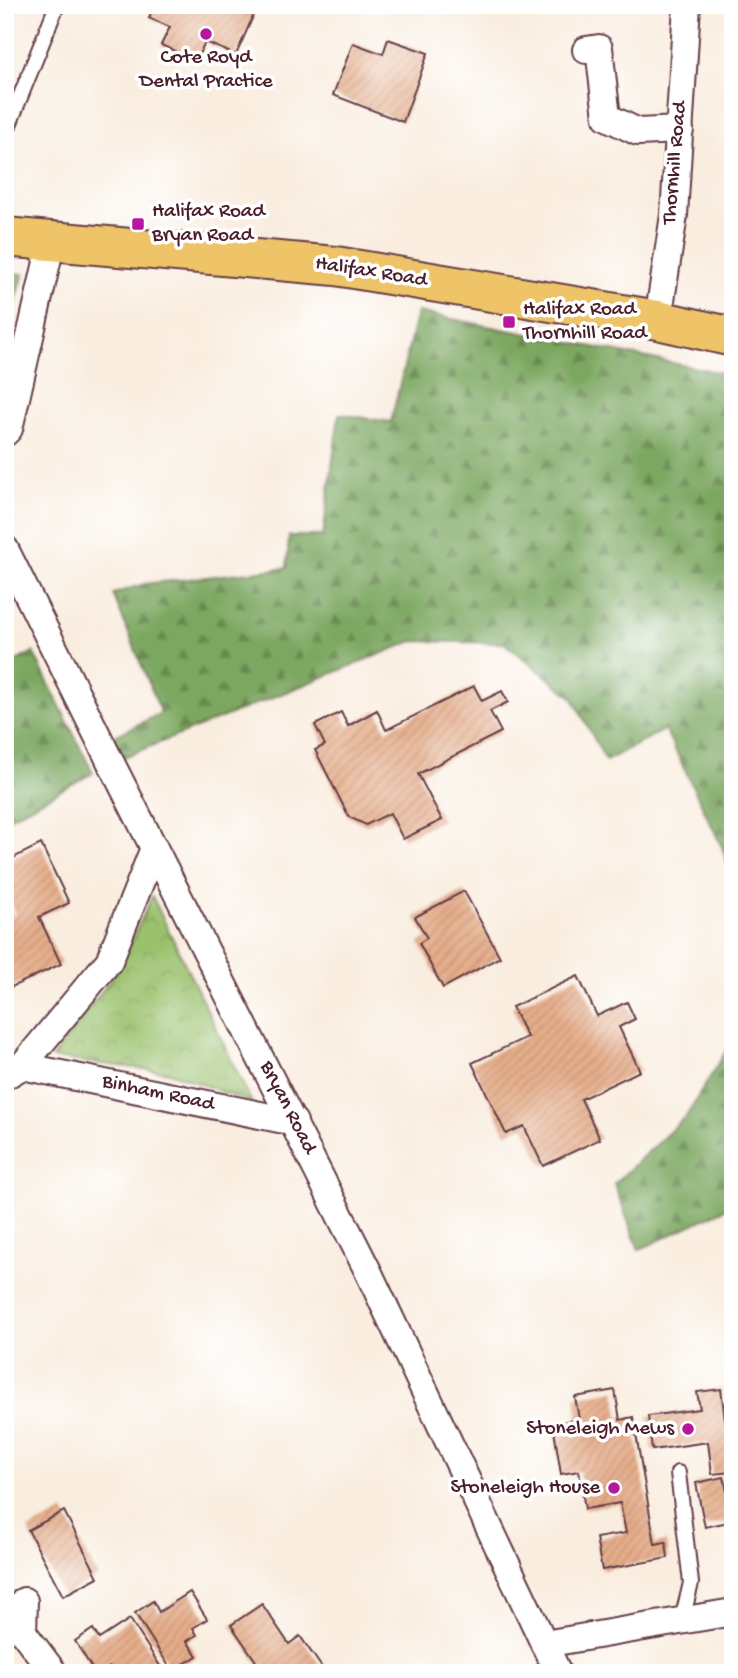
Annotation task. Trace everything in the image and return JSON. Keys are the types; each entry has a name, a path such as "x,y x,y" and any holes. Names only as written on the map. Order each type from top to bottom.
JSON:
{"highway":[{"name":"Halifax Road","path":"5,237 336,266 658,320 733,337"}],"street":[{"name":"Thornhill Road","path":"658,320 674,215 687,5"},
{"path":"586,50 600,48 607,117 638,132 680,131"},
{"path":"5,433 9,429 52,240"},
{"name":"Bryan Road","path":"5,549 368,1269 558,1673"},
{"name":"Binham Road","path":"13,1071 109,961 154,848"},
{"name":"Binham Road","path":"13,1071 294,1122"},
{"path":"24,1601 14,1632 54,1673"},
{"path":"544,1644 733,1612"}],"lane":[{"path":"5,135 57,5"},
{"path":"678,1473 691,1583 682,1620"}],"green space":[{"path":"5,273 24,274 5,334"},
{"path":"417,312 733,375 733,881 722,847 665,729 606,761 572,697 504,643 413,641 124,757 113,737 161,713 113,594 144,584 287,568 289,536 323,536 339,414 391,422"},
{"path":"33,652 93,773 5,820 5,667"},
{"path":"152,896 252,1103 169,1072 52,1058 120,967"},
{"path":"733,1040 733,1205 639,1250 614,1184 686,1116"}],"building":[{"name":"Cote Royd Dental Practice","path":"154,5 258,5 236,55 205,42 196,60 161,45 170,27 149,18"},
{"path":"388,39 428,53 403,122 333,95 353,43 383,54"},
{"path":"474,686 482,701 502,691 508,702 490,711 501,732 418,774 442,820 403,839 390,813 366,825 349,817 315,750 325,745 315,725 341,712 348,726 377,710 386,730"},
{"path":"41,844 69,903 39,917 61,964 5,990 5,919 15,914 5,894 5,862"},
{"path":"464,891 500,957 443,988 419,943 427,938 415,917"},
{"path":"578,976 597,1016 627,1002 635,1019 619,1027 640,1071 581,1099 600,1139 543,1166 524,1126 506,1134 472,1063 527,1037 512,1007"},
{"name":"Stoneleigh Mews","path":"721,1389 732,1472 712,1474 708,1442 652,1450 648,1416 700,1409 697,1392"},
{"name":"Stoneleigh House","path":"615,1390 620,1420 633,1417 655,1544 666,1542 668,1558 602,1570 596,1538 626,1533 620,1503 585,1509 579,1471 561,1474 553,1424 579,1419 575,1397"},
{"name":"Stoneleigh Mews","path":"724,1477 733,1521 705,1527 696,1483"},
{"path":"64,1511 98,1577 63,1596 28,1530"},
{"path":"190,1592 207,1619 193,1628 197,1635 187,1641 197,1656 172,1671 135,1613 153,1601 159,1612"},
{"path":"262,1604 289,1644 300,1636 323,1669 317,1673 264,1673 231,1625"},
{"path":"130,1619 160,1666 150,1673 132,1673 128,1666 118,1673 113,1673 110,1667 101,1673 95,1673 75,1641 93,1629 99,1639"}],"place":[{"name":"Cote Royd Dental Practice","path":"206,34"},
{"name":"Halifax Road Bryan Road","path":"138,224"},
{"name":"Halifax Road Thornhill Road","path":"509,322"},
{"name":"Stoneleigh Mews","path":"688,1429"},
{"name":"Stoneleigh House","path":"614,1488"}]}
